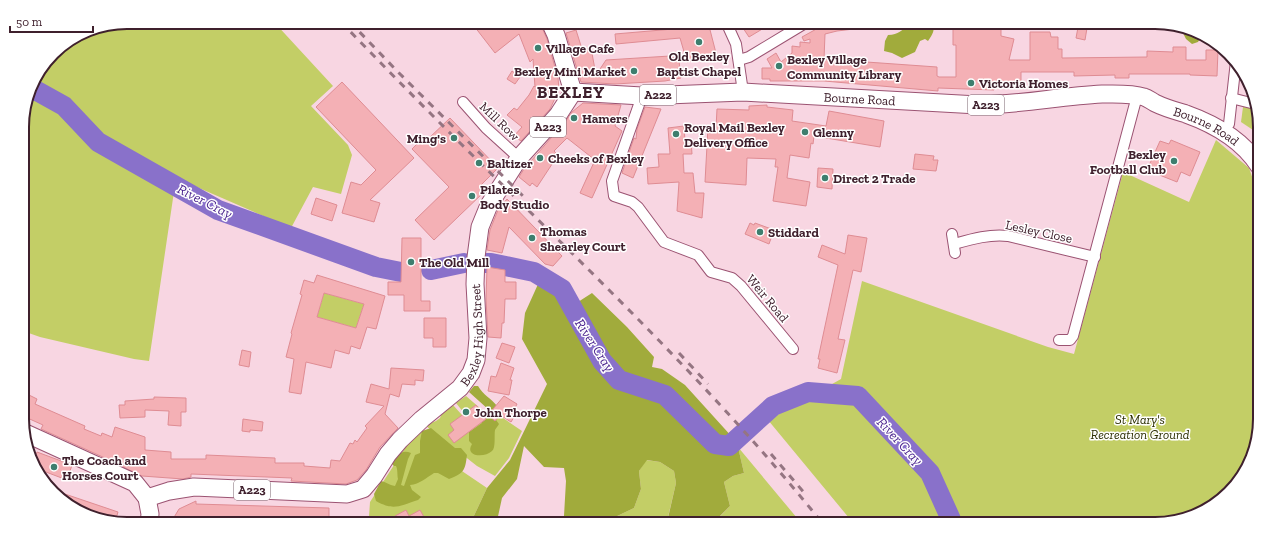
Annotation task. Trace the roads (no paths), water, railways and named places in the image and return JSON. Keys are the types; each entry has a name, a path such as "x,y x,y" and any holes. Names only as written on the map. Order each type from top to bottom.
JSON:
{"main road":[{"path":"553,29 573,92"},
{"name":"Bourne Road","path":"573,92 642,96 743,92 978,105 996,105 1092,94 1118,94 1141,97 1159,95 1195,106 1213,114 1253,141"},
{"name":"Bexley High Street","path":"147,498 169,491 194,487 347,494 358,492 363,489 400,440 422,419 460,388 471,373 476,360 478,338 476,264 480,227 483,218 496,193 519,158 558,115 573,92"},
{"name":"Bourne Road","path":"1141,97 1196,118 1224,132 1246,149 1253,157"},
{"path":"31,435 134,483 147,498 150,517"}],"street":[{"path":"729,29 736,44 743,92"},
{"path":"739,60 749,57 795,29"},
{"path":"1229,124 1235,70"},
{"name":"Weir Road","path":"642,96 612,181 614,196 632,202 638,207 664,242 698,255 711,272 732,278 741,286 793,348"},
{"path":"1059,340 1070,340 1073,336 1141,97"},
{"path":"1231,98 1250,103"},
{"name":"Mill Row","path":"463,102 486,128 519,158"},
{"name":"Lesley Close","path":"954,243 998,235 1008,236 1095,257"}],"waterway":[{"name":"River Cray","path":"35,91 64,106 98,142 218,210 376,267 401,272"},
{"name":"River Cray","path":"431,270 464,263"},
{"name":"River Cray","path":"485,263 534,272 562,289 602,361 619,380 665,395 715,444 729,446 773,406 808,392 858,396 930,473 950,517"}],"railway":[{"path":"348,29 427,110 637,318 732,418 779,470 817,517"},
{"path":"357,29 524,197"},
{"path":"679,353 708,384"},
{"path":"771,454 807,496"}],"place":[{"name":"Old Bexley Baptist Chapel","path":"699,42"},
{"name":"Village Cafe","path":"538,48"},
{"name":"Bexley Village Community Library","path":"779,66"},
{"name":"Bexley Mini Market","path":"634,71"},
{"name":"Victoria Homes","path":"971,83"},
{"name":"Hamers","path":"574,118"},
{"name":"Glenny","path":"805,132"},
{"name":"Royal Mail Bexley Delivery Office","path":"676,134"},
{"name":"Ming's","path":"454,138"},
{"name":"Cheeks of Bexley","path":"540,158"},
{"name":"Bexley Football Club","path":"1174,161"},
{"name":"Baltizer","path":"479,163"},
{"name":"Direct 2 Trade","path":"825,178"},
{"name":"Pilates Body Studio","path":"472,196"},
{"name":"Stiddard","path":"760,232"},
{"name":"Thomas Shearley Court","path":"532,238"},
{"name":"The Old Mill","path":"411,262"},
{"name":"John Thorpe","path":"466,412"},
{"name":"The Coach and Horses Court","path":"54,467"}],"district":[{"name":"BEXLEY","path":"571,92"}],"park label":[{"name":"St Mary's Recreation Ground","path":"1140,426"}]}
